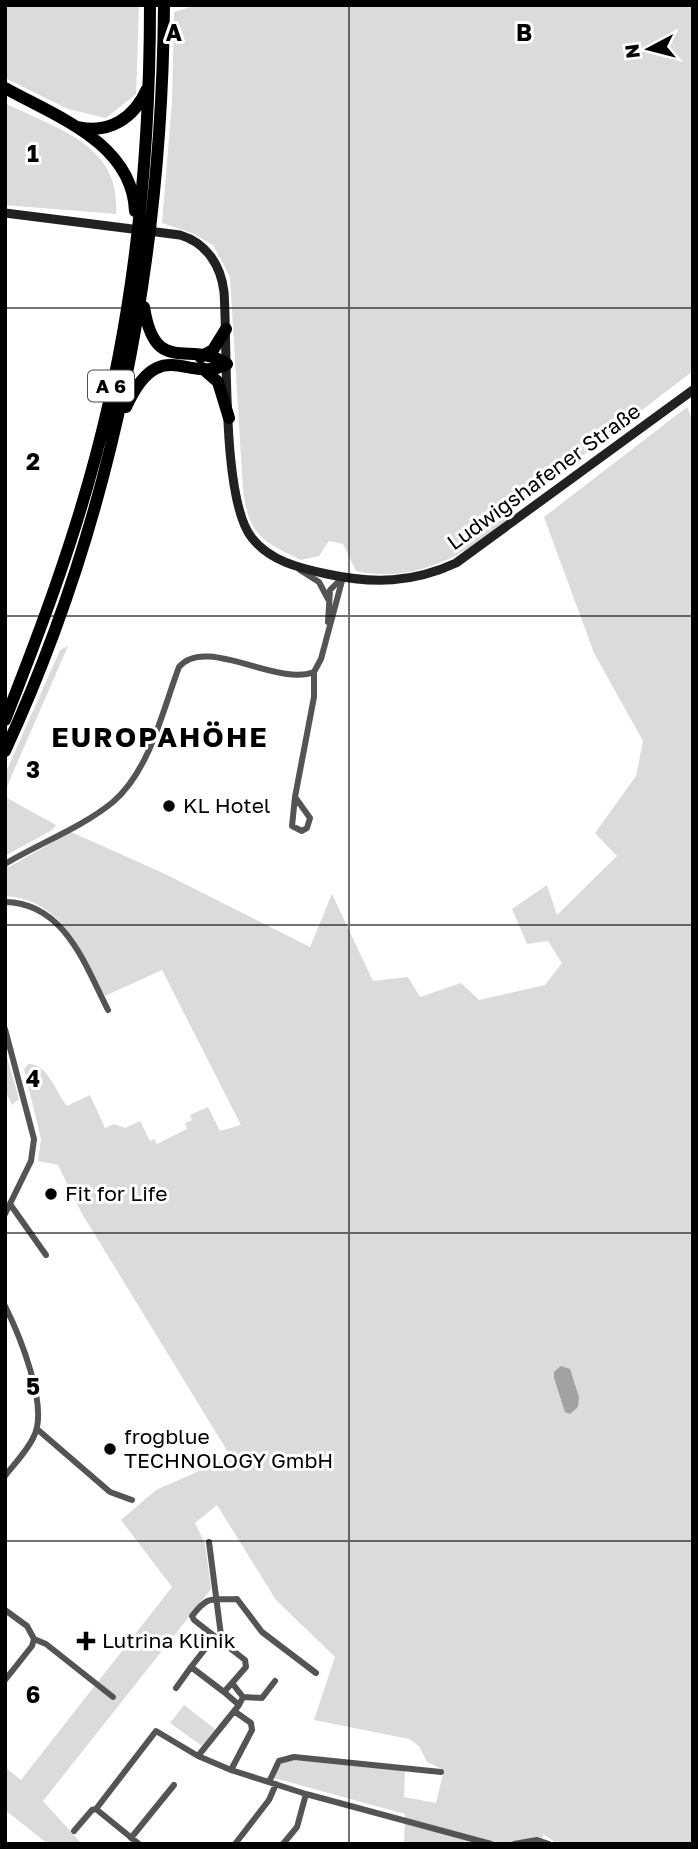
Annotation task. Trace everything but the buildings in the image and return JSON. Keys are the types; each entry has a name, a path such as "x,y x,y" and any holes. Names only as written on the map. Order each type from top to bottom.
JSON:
{"highway":[{"name":"A 6","path":"5,720 61,571 96,456 136,247 150,83 150,5"},
{"name":"A 6","path":"5,751 53,636 89,530 116,430 142,296 160,142 164,5"},
{"path":"73,125 97,129 120,122 138,106 150,83"},
{"path":"5,88 73,125 111,152 125,172 135,204 136,247"},
{"path":"142,296 148,330 156,342 169,351 201,362 218,382 229,418"},
{"path":"201,362 213,350 226,329"},
{"path":"116,430 136,387 151,372 174,364 227,364"}],"street":[{"name":"Ludwigshafener Straße","path":"5,213 171,234 192,240 216,263 223,284 236,502 242,523 259,546 294,566 343,577 395,581 460,562 693,390"},
{"path":"294,566 318,582 329,601"},
{"path":"328,627 332,586 343,577"},
{"path":"295,797 310,818 307,828 302,831 292,825 290,819 314,697 314,671 321,659 343,577"},
{"path":"5,864 87,818 125,790 142,763 179,667 187,660 206,656 288,674 314,671"},
{"path":"5,902 35,908 63,928 76,946 108,1010"},
{"path":"5,1029 34,1139 31,1161 5,1214"},
{"path":"10,1204 46,1255"},
{"path":"5,1306 31,1376 37,1429 5,1476"},
{"path":"37,1429 110,1492 132,1500"},
{"path":"209,1542 222,1643"},
{"path":"224,1692 246,1667 245,1660 194,1620 192,1616 205,1600 240,1602 262,1632 316,1673"},
{"path":"5,1610 27,1626 34,1639 46,1644 113,1697"},
{"path":"5,1680 32,1646 34,1639"},
{"path":"176,1688 209,1644"},
{"path":"191,1667 224,1692 251,1723 252,1737 231,1770"},
{"path":"232,1683 243,1697 262,1698 275,1681"},
{"path":"198,1756 243,1697"},
{"path":"75,1830 92,1810 96,1809 156,1731 198,1756 231,1770 473,1843 491,1844"},
{"path":"235,1844 269,1800 279,1761 294,1757 441,1772"},
{"path":"131,1838 174,1785"},
{"path":"283,1844 297,1827 306,1794"},
{"path":"96,1809 139,1844"},
{"path":"514,1844 537,1840 549,1844"}],"shaded area":[{"path":"5,5 139,5 136,94 106,118 68,109 5,78"},
{"path":"197,5 693,5 693,371 510,511 510,522 438,564 419,570 378,574 356,571 343,544 329,541 319,556 301,560 267,541 253,527 243,490 230,277 213,245 192,233 162,223 172,102 174,12"},
{"path":"5,103 65,132 97,155 108,171 115,190 116,214 5,205"},
{"path":"687,407 693,421 693,1844 558,1844 543,1834 542,1844 404,1844 405,1814 274,1778 278,1765 291,1760 405,1770 404,1797 436,1803 444,1770 427,1762 419,1746 409,1739 314,1720 335,1657 276,1600 217,1505 195,1523 205,1544 211,1589 43,1801 82,1844 48,1844 5,1810 5,1767 21,1780 172,1587 121,1520 156,1490 231,1457 81,1212 58,1165 38,1161 41,1139 24,1069 28,1064 41,1068 67,1106 90,1095 105,1128 114,1124 125,1128 140,1121 150,1141 154,1139 157,1144 187,1129 185,1123 192,1120 190,1115 208,1107 220,1131 241,1125 162,970 105,996 78,946 55,917 24,899 5,896 5,866 9,867 71,832 163,873 310,947 332,894 373,981 408,977 420,997 461,983 479,1000 545,985 562,963 548,941 527,944 512,909 547,885 557,915 617,856 595,833 636,776 643,741 594,653 544,517"},
{"path":"68,646 5,791 5,774 60,650"},
{"path":"5,797 56,825 52,830 5,856"},
{"path":"5,1050 19,1099 12,1105 5,1090"},
{"path":"561,1366 570,1369 579,1397 578,1407 570,1414 565,1412 554,1378 554,1372"},
{"path":"184,1705 215,1729 202,1746 170,1723"}],"place":[{"name":"KL Hotel","path":"169,806"},
{"name":"Fit for Life","path":"51,1194"},
{"name":"frogblue TECHNOLOGY GmbH","path":"110,1449"},
{"name":"Lutrina Klinik","path":"86,1641"}],"district":[{"name":"EUROPAHÖHE","path":"160,737"}]}
